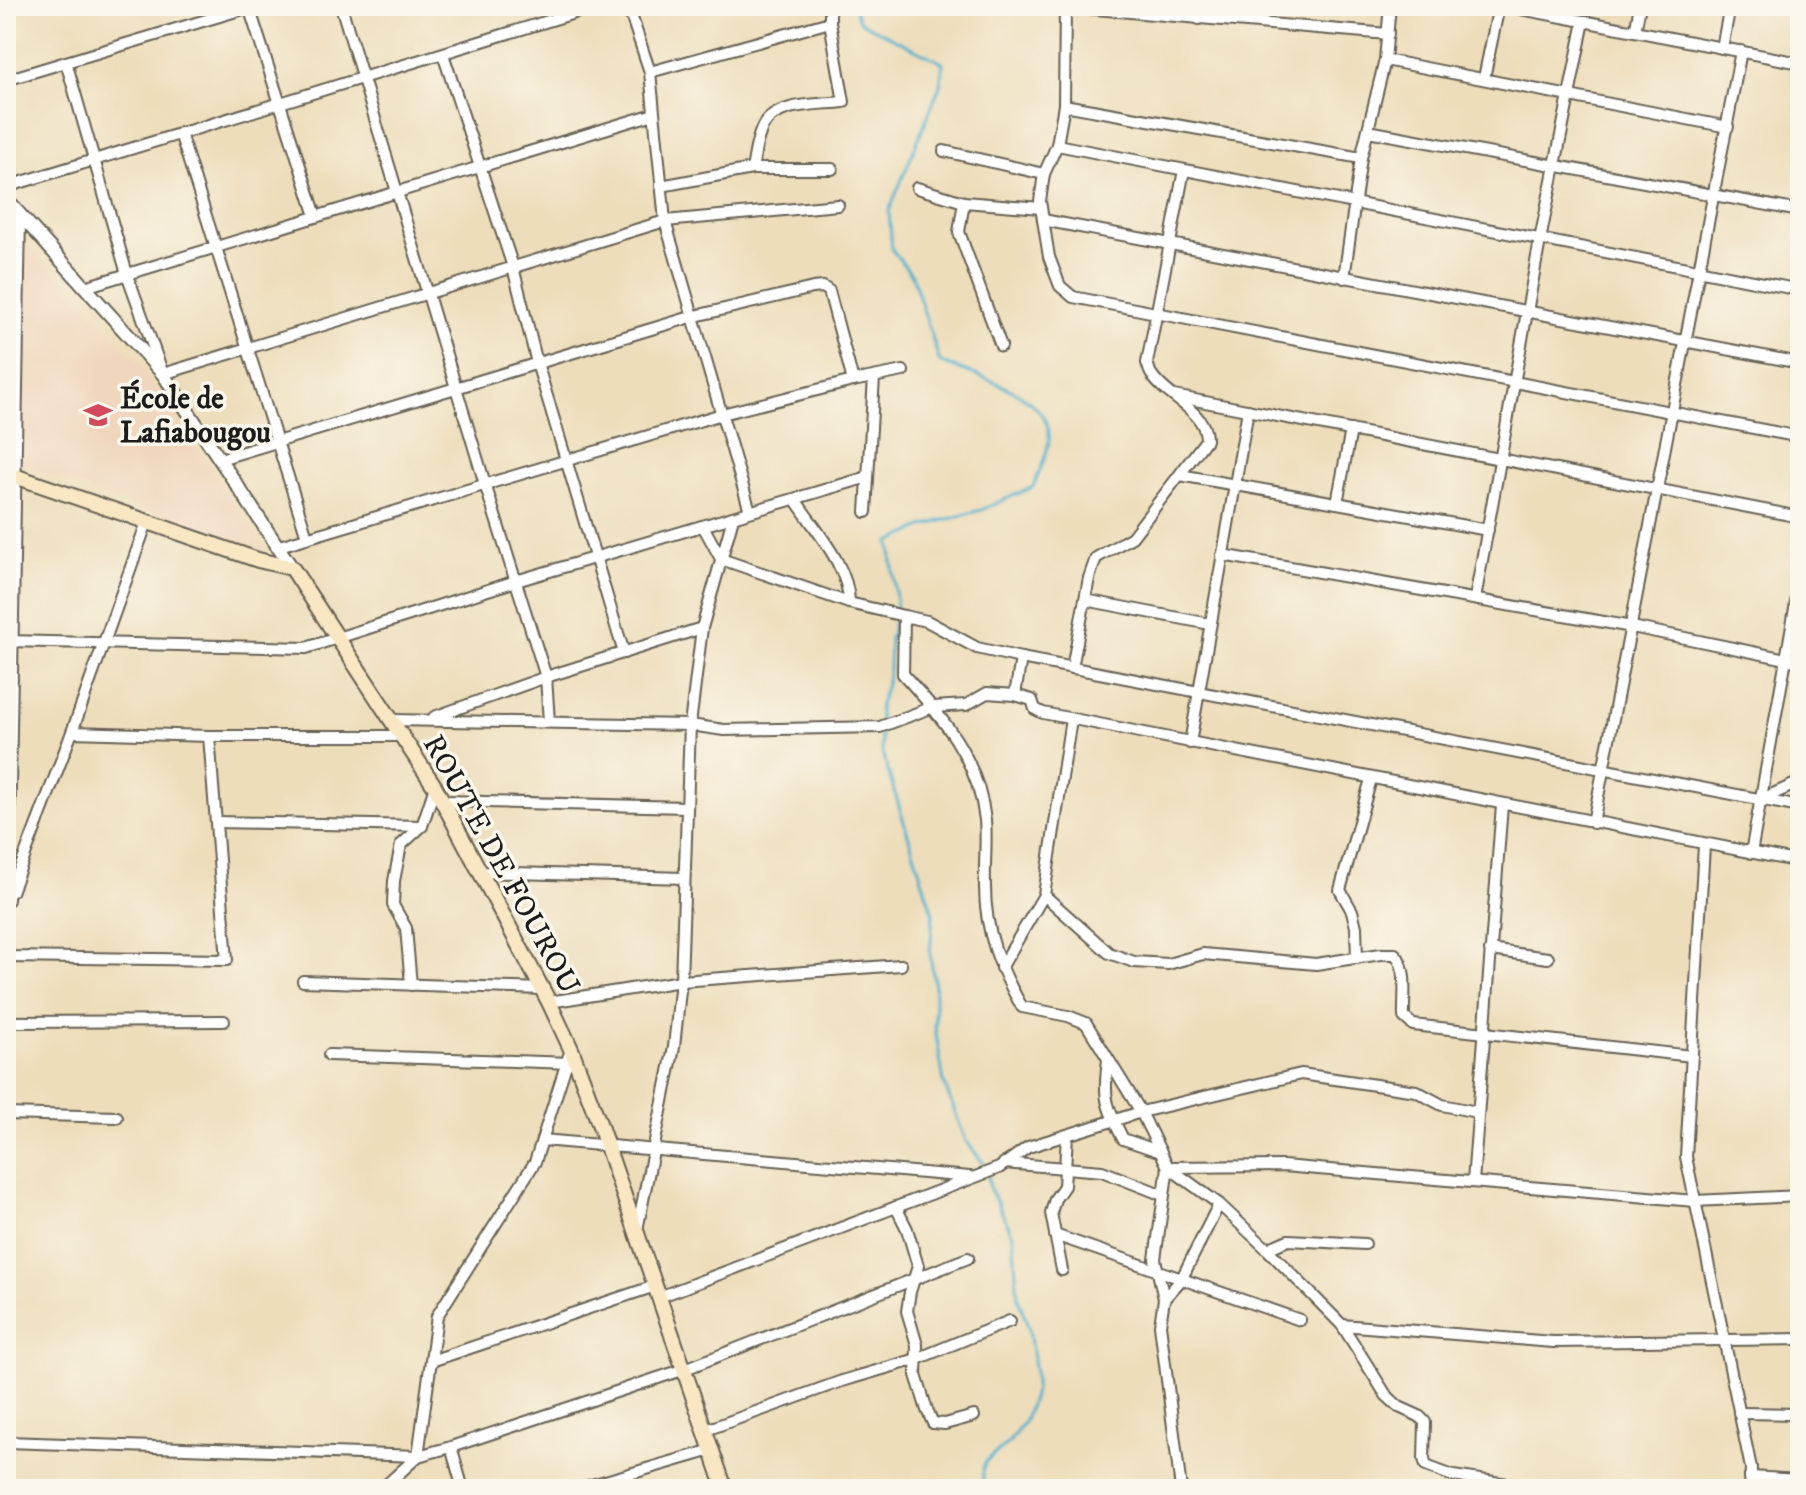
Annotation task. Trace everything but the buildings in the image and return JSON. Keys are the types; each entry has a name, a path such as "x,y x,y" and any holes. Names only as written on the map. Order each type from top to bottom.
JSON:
{"main road":[{"path":"11,475 258,560 292,568"},
{"name":"ROUTE DE FOUROU","path":"292,568 439,794 546,996 607,1146 725,1489"}],"street":[{"path":"341,6 546,677 549,722"},
{"path":"6,187 597,6"},
{"path":"628,6 650,72 665,221 750,511"},
{"path":"752,169 758,137 773,115 790,109 844,102 830,6"},
{"path":"1199,19 1200,6"},
{"path":"1344,278 1361,158 1385,60 1390,6"},
{"path":"1484,78 1502,6 1800,63"},
{"path":"1635,31 1640,6"},
{"path":"1722,48 1730,6"},
{"path":"6,80 251,7 316,216"},
{"path":"1388,34 1063,7 1064,105 1057,145 1044,174 1042,214 1049,257 1060,286 1073,297 1156,314 1800,437"},
{"path":"1475,599 1540,240 1584,21"},
{"path":"650,72 830,22"},
{"path":"1593,823 1741,51"},
{"path":"443,54 513,267 537,363 624,653"},
{"path":"1385,60 1728,127"},
{"path":"66,62 127,274 163,374"},
{"path":"1064,105 1361,158"},
{"path":"85,287 654,114"},
{"path":"1368,131 1800,211"},
{"path":"180,133 307,537"},
{"path":"1057,145 1800,290"},
{"path":"944,151 1044,174"},
{"path":"661,186 752,169 832,169"},
{"path":"1072,668 1096,558 1132,537 1206,440 1206,430 1152,376 1147,363 1184,170"},
{"path":"917,188 964,202 1042,214 1170,244 1800,363"},
{"path":"6,199 163,374 292,568"},
{"path":"964,202 959,232 1001,346"},
{"path":"163,374 665,221 838,205"},
{"path":"7,903 11,475 20,217"},
{"path":"220,459 691,317 823,287 829,291 853,381"},
{"path":"276,547 722,414 903,371"},
{"path":"866,512 874,377"},
{"path":"1174,396 1800,517"},
{"path":"1190,743 1248,410"},
{"path":"1337,503 1351,430"},
{"path":"1180,475 1488,530"},
{"path":"8,642 306,648 516,581 868,477"},
{"path":"795,499 842,571 849,587 849,603"},
{"path":"636,1233 674,1047 681,981 690,725 702,628 733,518"},
{"path":"7,903 147,522"},
{"path":"703,526 721,559 885,614 927,621 977,648 1800,807"},
{"path":"1222,555 1632,627 1800,662"},
{"path":"1751,853 1800,581"},
{"path":"1085,600 1210,624"},
{"path":"903,616 903,674 955,735 975,781 985,820 987,925 1001,968 1022,1007 1068,1016 1086,1023 1141,1112 1168,1167 1219,1204 1267,1249 1342,1325 1386,1395 1399,1407 1425,1422 1426,1466 1453,1476 1515,1485 1521,1489"},
{"path":"426,720 546,677 702,628"},
{"path":"1015,695 1021,658"},
{"path":"391,720 690,725 724,730 880,727 933,707 966,705 987,693 1015,695 1032,700 1035,709 1043,713 1071,719 1798,862"},
{"path":"1001,968 1044,895 1071,719"},
{"path":"72,732 401,736"},
{"path":"6,957 227,960 209,736"},
{"path":"1357,958 1352,911 1340,890 1371,779"},
{"path":"1760,800 1800,782"},
{"path":"411,985 406,928 393,905 394,881 401,845 422,826 439,794 687,807"},
{"path":"1473,1182 1502,805"},
{"path":"216,822 422,826"},
{"path":"1797,877 1800,837"},
{"path":"1704,845 1686,1157 1739,1413 1750,1489"},
{"path":"1777,858 1797,877"},
{"path":"480,872 684,878"},
{"path":"1044,895 1109,953 1134,962 1168,964 1203,954 1316,964 1395,954 1401,960 1404,1017 1413,1025 1692,1056"},
{"path":"1490,950 1548,958"},
{"path":"303,981 411,985 546,996 681,981 901,965"},
{"path":"6,1022 224,1021"},
{"path":"329,1055 571,1058 535,1162 437,1316 418,1456 382,1489"},
{"path":"1108,1060 1105,1086 1107,1108 1123,1139 1161,1152"},
{"path":"431,1361 657,1292 993,1170 1028,1147 1141,1112 1301,1074 1416,1091 1442,1105 1477,1112"},
{"path":"6,1114 117,1117"},
{"path":"1062,1270 1051,1213 1055,1199 1064,1186 1067,1135"},
{"path":"542,1140 977,1176"},
{"path":"1004,1163 1102,1171 1163,1195"},
{"path":"1168,1167 1283,1166 1695,1201 1800,1196"},
{"path":"1168,1167 1155,1259 1164,1299 1160,1325 1181,1489"},
{"path":"1164,1299 1181,1280 1219,1204"},
{"path":"896,1207 912,1241 918,1266 907,1311 917,1345 916,1375 933,1423 945,1424 974,1416"},
{"path":"1055,1235 1300,1320"},
{"path":"1267,1249 1288,1240 1365,1244"},
{"path":"6,1442 418,1456 685,1369 968,1258"},
{"path":"706,1430 842,1381 917,1359 1010,1321"},
{"path":"1342,1325 1553,1342 1800,1339"},
{"path":"1739,1413 1800,1414"},
{"path":"451,1447 463,1489"},
{"path":"578,1489 712,1450"},
{"path":"1750,1477 1800,1480"},
{"path":"1750,1477 1763,1489"}],"shaded area":[{"name":"École de Lafiabougou","path":"24,241 141,365 265,550 259,552 22,465"}],"waterway":[{"path":"854,6 859,21 943,63 940,86 889,211 892,250 912,275 940,362 990,380 1025,399 1038,410 1047,424 1049,440 1033,487 981,510 927,525 890,542 897,610"},
{"path":"895,618 890,638 889,672 879,709 882,752 933,914 930,954 935,987 935,1027 944,1083 966,1141 987,1168"},
{"path":"983,1489 985,1462 1009,1442 1025,1420 1035,1389 1029,1329 1018,1298 1013,1235 990,1189 988,1176"}],"place":[{"name":"École de Lafiabougou","path":"98,415"}]}
